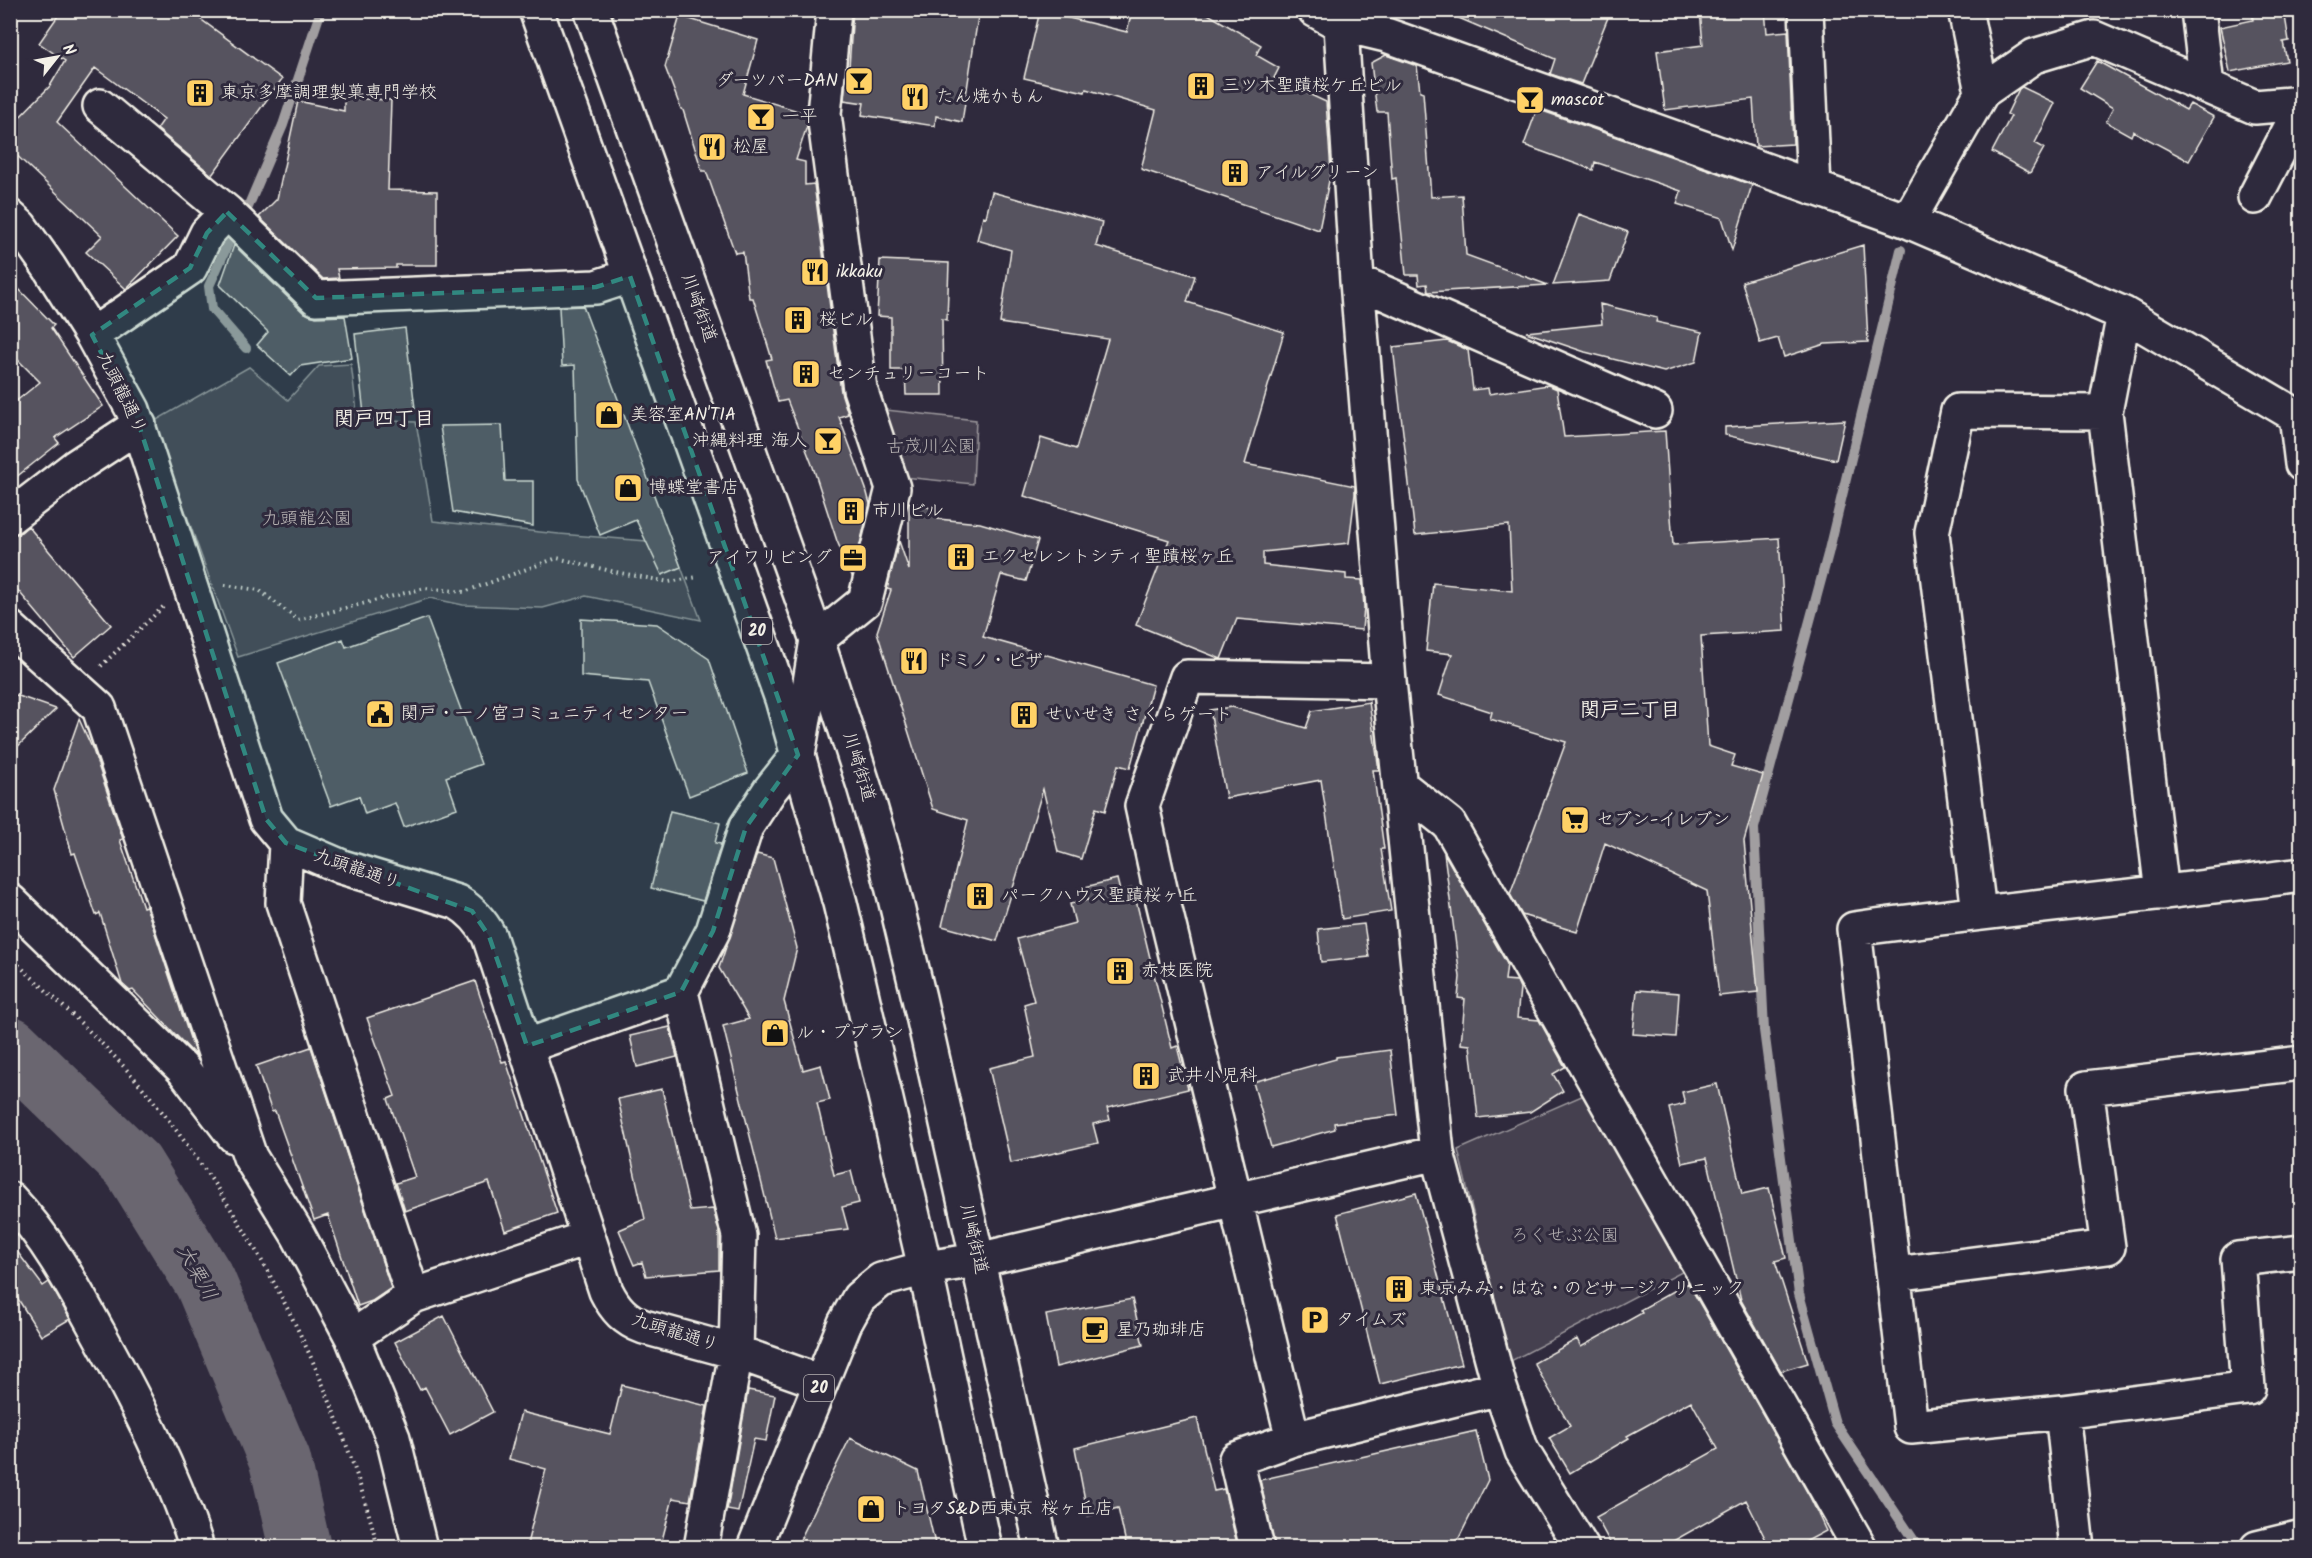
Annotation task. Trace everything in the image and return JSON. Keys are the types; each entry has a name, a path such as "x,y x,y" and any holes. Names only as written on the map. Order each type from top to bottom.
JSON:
{"street":[{"name":"20","path":"536,10 782,699 840,903 925,1268 985,1548"},
{"name":"川崎街道","path":"591,10 817,640 886,861 919,998 1042,1548"},
{"path":"701,1548 736,1352 739,1236 681,992 713,931 746,827 770,790 798,755 817,640 865,601 893,488 860,389 824,114 834,10"},
{"path":"1806,10 1814,188"},
{"path":"1965,10 1982,92"},
{"path":"2198,10 2207,86"},
{"path":"1582,1548 1522,1451 1500,1388 1437,1153 1389,681 1357,281 1332,15 1908,221 2124,314 2299,417 2301,464"},
{"path":"1908,221 1982,92 2034,56 2094,38 2255,107 2301,104"},
{"path":"2255,197 2301,104"},
{"path":"100,106 227,212 316,298 596,287 630,276"},
{"path":"92,335 190,268 207,233 227,212"},
{"name":"九頭龍通り","path":"10,217 20,226 49,267 92,335 126,396 139,425 266,819 286,843 342,867 457,902 472,911 489,936 527,1046 587,1238 606,1291 621,1314 633,1323 644,1327 736,1352 821,1382"},
{"path":"1357,281 1655,411"},
{"path":"2124,314 2105,412 2162,893"},
{"path":"1979,912 1932,533 1958,411 2105,412"},
{"path":"10,517 75,467 139,425"},
{"path":"10,628 99,708 250,1158"},
{"path":"1293,1439 1142,806 1187,677 1389,681"},
{"path":"1401,786 1449,824 1860,1548"},
{"path":"286,843 283,903 413,1296"},
{"path":"2301,875 2162,893 1979,912 1854,929 1911,1426 2062,1412 2248,1388 2238,1259 2301,1252"},
{"path":"10,901 182,1068 250,1158 298,1234 352,1337 393,1438 420,1548"},
{"path":"527,1046 681,992"},
{"path":"1895,1274 2108,1247 2086,1088 2301,1063"},
{"path":"978,1260 1437,1153"},
{"path":"10,1199 66,1276 124,1379 166,1467 196,1548"},
{"path":"352,1337 413,1296 587,1238"},
{"name":"20","path":"754,1548 845,1323 859,1298 881,1280 925,1268 978,1260"},
{"path":"1257,1548 1236,1459 1293,1439 1500,1388"},
{"path":"2062,1412 2077,1548"},
{"path":"2257,1548 2301,1537"}],"path":[{"path":"76,687 93,674 162,607 212,584 259,590 298,620 425,588 464,592 557,558 669,582 698,577"},
{"path":"10,957 150,1096 221,1193 263,1261 327,1390 348,1448 378,1548"}],"highlighted area":[{"path":"227,212 316,298 596,287 630,276 798,755 746,827 713,931 681,992 527,1046 489,936 472,911 286,843 266,819 139,425 92,335 190,268 207,233"}],"green space":[{"name":"九頭龍公園","path":"351,364 358,420 416,422 433,521 672,543 701,620 586,596 543,608 463,605 430,598 238,657 153,422 249,367 288,400 319,366"},
{"name":"古茂川公園","path":"886,410 976,420 973,484 904,477"},
{"name":"ろくせぶ公園","path":"1584,1095 1682,1272 1509,1362 1458,1150"}],"building":[{"path":"62,10 188,10 282,79 212,175 157,129 164,119 95,68 57,122 178,236 126,289 86,252 102,236 10,149 10,127 50,86 65,61 39,43"},
{"path":"853,10 979,10 962,122 936,116 935,126 862,115 864,103 844,100"},
{"path":"1132,10 1201,10 1261,45 1256,55 1279,68 1274,78 1326,102 1331,171 1319,230 1141,169 1156,110 1086,89 1085,92 1024,78 1040,11 1127,32"},
{"path":"1440,10 1611,10 1581,84 1550,74 1555,59"},
{"path":"1700,10 1765,10 1767,33 1788,31 1793,144 1756,146 1753,99 1665,110 1657,51 1703,45"},
{"path":"2252,10 2284,10 2289,41 2283,42 2287,61 2230,72 2220,27 2253,20"},
{"path":"680,16 758,40 743,94 805,113 807,126 796,160 805,162 805,185 814,184 841,392 848,414 839,417 870,504 852,576 837,541 813,467 787,400 778,402 766,360 772,359 753,298 749,298 743,252 735,253 706,171 702,171 683,110 665,67"},
{"path":"1386,55 1417,66 1420,91 1423,92 1431,197 1462,195 1466,255 1548,285 1428,292 1427,284 1419,285 1418,275 1406,275 1396,178 1392,179 1387,112 1377,112 1371,63"},
{"path":"2097,61 2186,110 2190,104 2214,117 2189,161 2133,131 2131,136 2106,122 2113,108 2080,88"},
{"path":"2022,87 2055,103 2035,143 2044,148 2030,173 1992,152 2011,116 2007,114"},
{"path":"344,98 391,100 388,190 437,191 437,265 337,269 339,278 323,279 259,217 277,199 298,101 344,111"},
{"path":"1537,109 1752,185 1732,250 1722,218 1677,204 1681,191 1595,162 1593,170 1524,145"},
{"path":"992,192 1102,222 1096,246 1195,276 1187,302 1284,332 1245,464 1355,486 1355,494 1349,543 1263,552 1263,565 1346,574 1346,579 1362,580 1364,607 1362,630 1237,619 1221,659 1136,625 1169,540 1024,496 1041,438 1076,449 1108,339 1000,323 1011,250 977,240"},
{"path":"1579,214 1628,232 1610,281 1553,285"},
{"path":"234,245 303,312 316,317 345,316 352,358 300,366 291,376 257,345 268,332 220,285"},
{"path":"1863,245 1868,342 1825,344 1784,357 1778,338 1760,343 1742,282"},
{"path":"880,260 949,263 947,320 942,319 943,395 906,395 905,370 891,370 891,317 877,316"},
{"path":"10,280 54,325 51,328 103,406 55,438 59,443 10,482 10,406 40,382 10,352"},
{"path":"1600,304 1657,318 1656,322 1702,332 1696,362 1664,372 1585,352 1526,332 1602,324"},
{"path":"583,306 681,567 662,575 636,520 600,535 578,479 575,365 562,366 559,307"},
{"path":"405,328 415,408 364,414 355,334"},
{"path":"1447,341 1468,350 1473,390 1488,388 1489,394 1548,385 1557,389 1564,437 1665,431 1673,545 1779,538 1785,631 1701,636 1708,746 1735,755 1731,766 1763,775 1744,841 1758,992 1719,996 1707,891 1605,843 1577,932 1522,915 1510,894 1566,742 1490,719 1492,712 1439,695 1452,654 1426,651 1433,583 1512,591 1509,525 1415,535 1393,347"},
{"path":"1845,420 1836,460 1725,435 1725,427"},
{"path":"502,425 505,481 533,481 533,526 453,512 440,426"},
{"path":"909,502 938,510 938,519 980,523 1038,540 1026,581 1001,575 983,637 1153,685 1130,768 1118,765 1105,811 1096,808 1081,859 1058,852 1043,789 997,941 942,926 968,820 933,809 877,632 891,590 887,589 899,541 909,570"},
{"path":"28,526 111,625 74,657 10,581 10,535 21,532"},
{"name":"関戸・一ノ宮コミュニティセンター","path":"427,618 481,764 446,777 457,808 404,827 395,803 365,814 359,796 331,806 278,663 343,639 346,647"},
{"path":"581,619 657,624 709,659 748,773 689,796 648,682 581,676"},
{"path":"10,693 56,709 10,754"},
{"path":"1369,702 1379,770 1373,770 1384,849 1381,849 1391,911 1342,919 1321,780 1226,798 1210,710 1232,707 1306,728 1312,711"},
{"path":"79,719 93,750 123,839 120,840 143,907 146,906 196,1056 133,990 130,991 122,984 100,913 96,915 75,853 72,854 54,790"},
{"path":"670,811 720,823 715,843 721,844 703,901 651,888"},
{"path":"1444,853 1507,964 1505,980 1517,981 1520,988 1517,1018 1539,1020 1565,1067 1553,1074 1563,1091 1530,1112 1478,1118 1470,1045 1461,1044 1465,999 1458,998 1460,977"},
{"path":"757,854 773,858 797,948 784,1001 803,1070 821,1065 830,1100 817,1103 834,1175 851,1171 859,1203 842,1207 848,1229 775,1238 723,1026 749,1019 719,968"},
{"path":"1117,879 1120,891 1133,888 1172,1048 1177,1046 1188,1089 1107,1108 1110,1120 1093,1124 1098,1143 1011,1163 989,1068 1035,1057 1024,1004 1034,1001 1017,939 1075,923 1070,904 1088,900 1085,887"},
{"path":"1364,924 1369,957 1321,962 1318,929"},
{"path":"475,981 502,1062 506,1061 557,1213 505,1231 489,1182 405,1211 396,1183 415,1177 388,1099 395,1096 367,1018"},
{"path":"1637,990 1679,993 1676,1037 1633,1034"},
{"path":"670,1027 677,1057 637,1067 630,1036"},
{"path":"311,1047 391,1288 372,1301 358,1306 328,1215 314,1220 275,1111 272,1112 256,1066"},
{"path":"1390,1050 1398,1115 1334,1123 1335,1129 1271,1147 1253,1082 1336,1059 1336,1057"},
{"path":"1717,1084 1742,1194 1769,1188 1786,1258 1775,1261 1808,1363 1781,1371 1741,1300 1707,1158 1682,1163 1669,1108 1685,1104 1682,1092"},
{"path":"662,1089 690,1211 713,1209 719,1231 719,1270 646,1276 642,1262 634,1265 619,1230 645,1219 618,1099"},
{"name":"東京みみ・はな・のどサージクリニック","path":"1416,1193 1462,1364 1380,1384 1337,1214"},
{"path":"10,1242 43,1286 49,1282 70,1319 41,1336 10,1286"},
{"path":"1688,1283 1810,1497 1826,1531 1794,1548 1770,1548 1746,1500 1661,1548 1613,1548 1596,1517 1718,1449 1691,1401 1627,1436 1629,1438 1570,1473 1549,1438 1570,1426 1534,1363 1577,1339 1581,1347 1642,1313 1640,1310"},
{"name":"星乃珈琲店","path":"1132,1299 1143,1345 1056,1367 1046,1315"},
{"path":"444,1316 493,1412 450,1435 425,1387 420,1390 395,1342"},
{"path":"622,1385 707,1406 690,1501 673,1498 660,1548 526,1548 546,1469 509,1459 521,1412 610,1434"},
{"path":"748,1390 775,1395 766,1441 754,1439 738,1512 727,1510"},
{"path":"1197,1418 1214,1491 1224,1489 1238,1548 1127,1548 1118,1508 1088,1516 1075,1448"},
{"path":"1476,1431 1488,1480 1459,1538 1444,1548 1275,1548 1260,1480"},
{"name":"トヨタS&D西東京 桜ヶ丘店","path":"850,1438 918,1471 936,1548 796,1548"}],"waterway":[{"path":"248,207 283,125 321,10"},
{"path":"228,244 209,286 212,309 246,348"},
{"path":"1901,250 1828,554 1754,828 1764,1030 1799,1294 1835,1423 1919,1548"},
{"name":"大栗川","path":"10,1047 133,1166 205,1282 280,1461 300,1548"}],"place":[{"name":"ダーツバーDAN","path":"859,81"},
{"name":"三ツ木聖蹟桜ケ丘ビル","path":"1201,86"},
{"name":"東京多摩調理製菓専門学校","path":"200,93"},
{"name":"たん焼かもん","path":"915,97"},
{"name":"mascot","path":"1530,100"},
{"name":"一平","path":"761,117"},
{"name":"松屋","path":"712,147"},
{"name":"アイルグリーン","path":"1235,173"},
{"name":"ikkaku","path":"815,272"},
{"name":"桜ビル","path":"798,320"},
{"name":"センチュリーコート","path":"806,374"},
{"name":"美容室AN'TIA","path":"609,415"},
{"name":"沖縄料理 海人","path":"828,441"},
{"name":"博蝶堂書店","path":"628,488"},
{"name":"市川ビル","path":"851,511"},
{"name":"エクセレントシティ聖蹟桜ヶ丘","path":"961,557"},
{"name":"アイワリビング","path":"853,558"},
{"name":"ドミノ・ピザ","path":"914,661"},
{"name":"関戸・一ノ宮コミュニティセンター","path":"380,714"},
{"name":"せいせき さくらゲート","path":"1024,715"},
{"name":"セブン-イレブン","path":"1575,820"},
{"name":"パークハウス聖蹟桜ヶ丘","path":"980,896"},
{"name":"赤枝医院","path":"1120,971"},
{"name":"ル・ププラン","path":"775,1033"},
{"name":"武井小児科","path":"1146,1076"},
{"name":"東京みみ・はな・のどサージクリニック","path":"1399,1289"},
{"name":"タイムズ","path":"1315,1320"},
{"name":"星乃珈琲店","path":"1095,1330"},
{"name":"トヨタS&D西東京 桜ヶ丘店","path":"871,1509"}],"district":[{"name":"関戸四丁目","path":"384,420"},
{"name":"関戸二丁目","path":"1630,711"}]}
